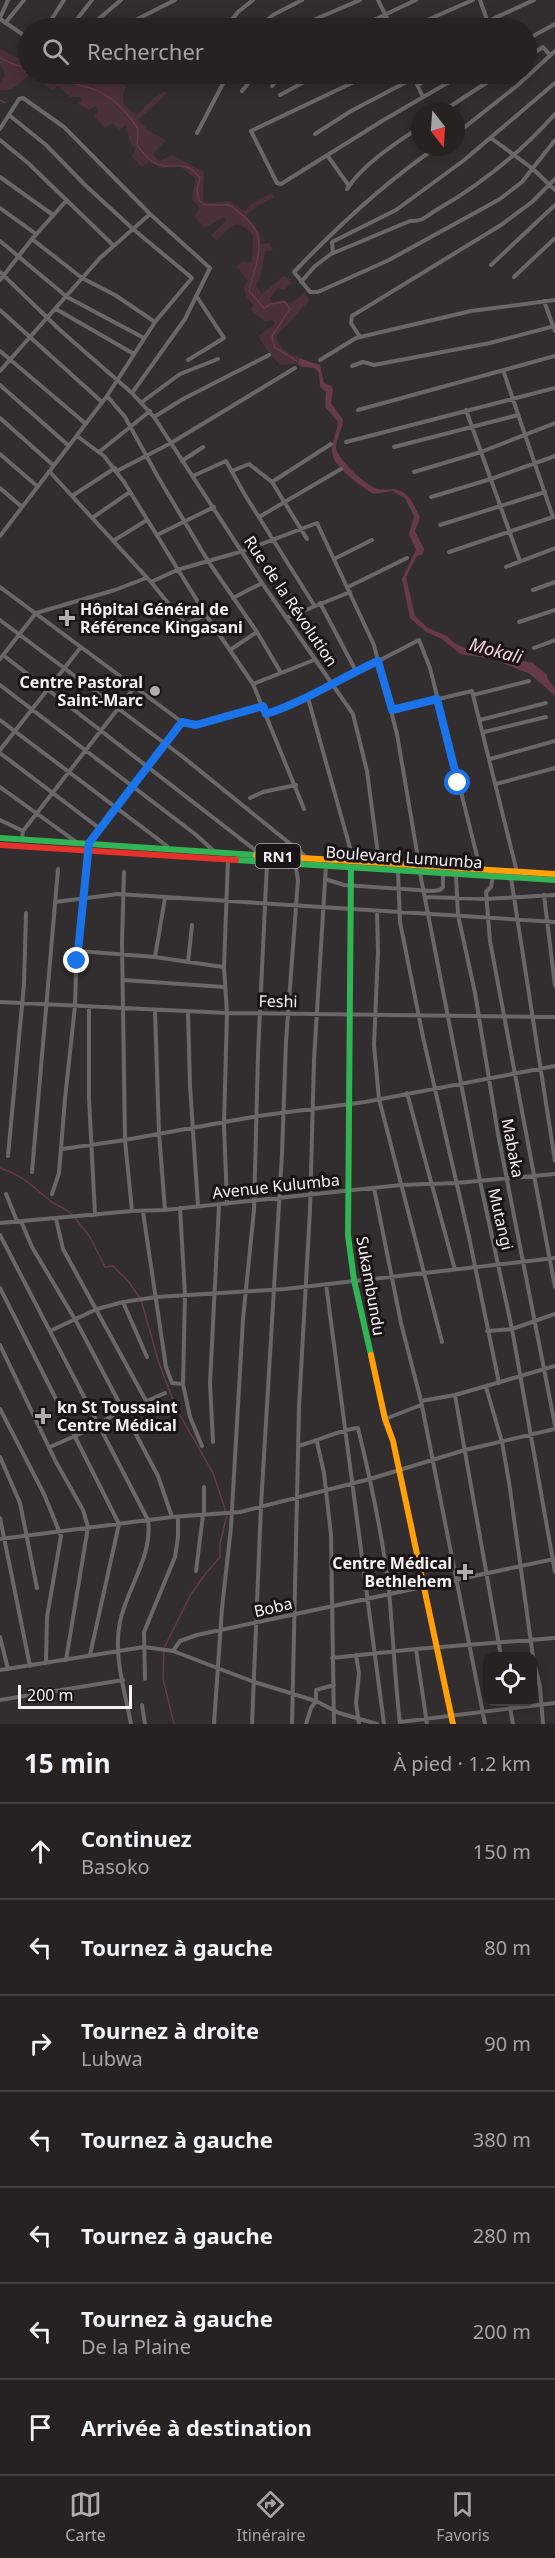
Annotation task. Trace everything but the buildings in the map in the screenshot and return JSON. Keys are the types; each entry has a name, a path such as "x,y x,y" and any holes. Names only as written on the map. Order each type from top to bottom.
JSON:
{"main road":[{"name":"Boulevard Lumumba","path":"0,838 77,843 88,847"},
{"name":"Boulevard Lumumba","path":"0,845 151,850 326,865 379,863 456,874 493,876 555,874"},
{"name":"Boulevard Lumumba","path":"151,850 171,848 214,854 228,859 307,858 398,871 419,868"},
{"name":"Sukambundu","path":"353,865 348,1014 348,1235 354,1280 385,1419 393,1441 453,1724"},
{"name":"Boulevard Lumumba","path":"444,871 480,868 555,880"}],"street":[{"path":"8,0 0,19 18,31"},
{"path":"6,22 24,0"},
{"path":"52,18 64,0"},
{"path":"78,18 92,0"},
{"path":"100,18 122,0"},
{"path":"140,18 175,0"},
{"path":"233,18 253,0"},
{"path":"270,18 302,0"},
{"path":"318,18 360,0"},
{"path":"378,0 387,18"},
{"path":"379,18 416,0"},
{"path":"432,18 472,0"},
{"path":"480,0 486,18"},
{"path":"496,18 534,0"},
{"path":"537,34 555,24"},
{"path":"537,51 543,47 550,55"},
{"path":"537,67 555,51"},
{"path":"197,133 223,84"},
{"path":"243,92 249,84"},
{"path":"280,95 300,84"},
{"path":"350,84 251,131 279,184 446,84"},
{"path":"315,134 399,84"},
{"path":"457,102 485,84"},
{"path":"465,128 519,84"},
{"path":"333,253 332,243 396,210 491,138 555,84"},
{"path":"418,85 423,97"},
{"path":"0,129 19,99 23,98 64,127 150,214 206,263 210,271 186,320 132,393"},
{"path":"301,282 315,266 333,253 410,221 424,220 499,170 555,114"},
{"path":"0,536 102,402 155,322 192,279 85,185 46,145 9,115"},
{"path":"327,155 348,187 382,154 411,133"},
{"path":"491,138 533,169 555,190"},
{"path":"0,140 113,245"},
{"path":"424,156 403,170 330,235 294,272 310,292 318,292 389,260 500,199 522,182 555,141"},
{"path":"0,177 53,215"},
{"path":"360,337 351,323 352,316 501,225 555,179"},
{"path":"0,280 2,274 67,200"},
{"path":"491,265 555,205"},
{"path":"0,208 36,234"},
{"path":"0,371 113,245 150,214"},
{"path":"514,277 555,238"},
{"path":"32,239 82,278 115,295 155,322"},
{"path":"0,241 67,297 144,338"},
{"name":"Rue de la Révolution","path":"2,274 150,411 262,583 352,714 358,728 371,796 379,863"},
{"path":"188,360 224,338 197,297"},
{"path":"320,360 348,341 360,337 471,311 555,300"},
{"path":"351,366 363,362 374,365 555,328 544,301"},
{"path":"56,309 134,354"},
{"path":"0,310 102,402"},
{"path":"0,351 86,424"},
{"path":"154,417 183,399 269,355"},
{"path":"358,410 555,356"},
{"path":"142,402 180,374 218,359"},
{"path":"72,496 116,470 171,443 295,368"},
{"path":"450,552 554,520 503,370"},
{"path":"0,385 69,446"},
{"path":"346,442 555,388"},
{"path":"106,396 121,411 131,426 146,456 208,561 257,632 281,673"},
{"path":"466,410 520,561"},
{"path":"99,452 150,411"},
{"path":"394,447 518,415"},
{"path":"0,418 53,465"},
{"path":"414,472 481,452 555,423"},
{"path":"77,436 99,452 116,470 206,615 254,684 304,809"},
{"path":"272,482 331,444"},
{"path":"182,461 203,447"},
{"path":"0,454 37,486"},
{"path":"431,497 555,456"},
{"path":"193,476 225,461 314,605"},
{"path":"232,471 249,464 272,482 307,539"},
{"path":"259,517 341,469"},
{"path":"49,471 151,582 187,625 206,615"},
{"path":"0,488 21,507"},
{"path":"92,518 130,492"},
{"path":"440,525 545,492"},
{"path":"157,535 214,507"},
{"path":"113,541 147,520"},
{"name":"Mutangi","path":"302,528 316,522 371,637 392,710 419,868 480,1181 512,1329 519,1378 532,1436 540,1498 555,1572"},
{"path":"151,582 177,570 243,551 302,528"},
{"path":"334,559 372,540"},
{"path":"506,567 555,548"},
{"path":"286,618 321,603 407,558"},
{"path":"146,578 115,590 36,613 2,657 102,729 264,859 254,1201 228,1514 230,1536 214,1724"},
{"path":"533,590 555,582"},
{"path":"233,598 262,583"},
{"path":"0,587 182,722 192,726 263,706"},
{"path":"321,603 356,671"},
{"path":"519,622 555,610"},
{"path":"0,620 165,744 307,858"},
{"path":"230,650 257,632"},
{"path":"266,714 308,698 415,640 420,641 480,868"},
{"path":"534,648 555,640"},
{"path":"81,647 0,752 99,828"},
{"path":"254,684 314,660"},
{"path":"392,710 529,681"},
{"path":"0,685 131,786 214,854"},
{"path":"22,839 23,831 34,814 134,688"},
{"path":"472,693 484,732 515,875 514,899 555,1161"},
{"path":"308,698 353,865"},
{"path":"480,720 546,703"},
{"path":"484,732 546,717"},
{"path":"0,720 171,848"},
{"path":"52,1194 57,1184 62,1149 64,1099 75,1006 88,847 99,828 182,722"},
{"path":"490,759 555,741"},
{"path":"496,784 555,768"},
{"path":"250,798 263,792 296,785"},
{"path":"0,787 34,814 77,843"},
{"path":"0,820 23,831"},
{"path":"227,1204 224,1124 227,1013 224,967 228,859"},
{"path":"252,1724 282,1113 298,880 295,863"},
{"path":"292,1724 293,1615 299,1496 298,1446 326,865"},
{"path":"32,1172 58,869"},
{"path":"398,871 400,922 499,1383"},
{"path":"325,879 351,886 440,890 443,887 444,871"},
{"path":"124,872 122,955 125,1140 132,1210"},
{"name":"Mabaka","path":"456,874 458,915 524,1261 529,1300 546,1371 555,1427"},
{"path":"493,876 491,887 486,892 487,917 514,1074 555,1287"},
{"path":"55,902 123,895 555,922"},
{"path":"544,895 555,986"},
{"path":"426,897 514,899 555,895"},
{"path":"155,957 165,898"},
{"path":"377,911 374,1045 380,1099 442,1341"},
{"path":"8,1156 22,1003 26,913"},
{"path":"188,962 192,925"},
{"path":"78,951 155,957 224,967"},
{"path":"123,980 224,987"},
{"name":"Feshi","path":"0,1002 188,1012 555,1017"},
{"path":"89,1007 91,1146 95,1215"},
{"path":"155,1011 159,1133 165,1210"},
{"path":"188,1012 198,1206"},
{"path":"62,1149 224,1124 258,1116 349,1105 555,1066"},
{"path":"407,1093 454,1270"},
{"name":"Avenue Kulumba","path":"0,1223 132,1210 143,1212 219,1205 401,1185 456,1184 555,1174"},
{"path":"374,1188 421,1403 485,1724"},
{"path":"6,1194 32,1247 76,1321 162,1485 172,1517"},
{"path":"213,1442 210,1383 219,1205"},
{"path":"180,1208 185,1295 183,1384 190,1417 202,1446"},
{"path":"143,1212 166,1367 172,1383 183,1384"},
{"path":"56,1219 63,1249 150,1408"},
{"path":"0,1235 148,1520 149,1532 143,1560 120,1624 119,1651 131,1724"},
{"path":"50,1331 76,1321 97,1309 157,1297 273,1290 555,1258"},
{"path":"326,1284 333,1352 353,1483 384,1724"},
{"path":"0,1288 119,1524 90,1655"},
{"path":"123,1302 147,1357"},
{"path":"487,1331 512,1329 555,1314"},
{"path":"0,1345 83,1510 88,1527 66,1659"},
{"path":"385,1419 421,1403 546,1371 555,1366"},
{"path":"486,1387 502,1442 540,1687 543,1724"},
{"path":"147,1401 165,1393"},
{"path":"455,1395 500,1652"},
{"path":"0,1409 28,1461 60,1532 61,1548 47,1617 46,1663"},
{"path":"50,1447 121,1410"},
{"path":"2,1539 172,1517 228,1514 370,1479 465,1450 532,1436 555,1427"},
{"path":"298,1446 317,1442 351,1428 358,1428 370,1479 389,1594 392,1652 400,1723 555,1703"},
{"path":"317,1442 331,1535 334,1724"},
{"path":"0,1457 18,1495 37,1588"},
{"path":"196,1571 204,1487"},
{"path":"145,1679 144,1632 175,1557 178,1517"},
{"path":"0,1518 2,1539 30,1665"},
{"name":"Boba","path":"173,1651 184,1639 368,1597 554,1559"},
{"path":"0,1637 8,1669"},
{"path":"332,1658 499,1641 555,1638"},
{"path":"0,1670 144,1647 173,1651 254,1682 316,1701 339,1713 377,1724"},
{"path":"416,1649 427,1721"},
{"path":"356,1655 358,1673 356,1699 359,1724"},
{"path":"0,1700 123,1680"},
{"path":"306,1724 316,1701 316,1690 334,1685"},
{"path":"142,1705 145,1724"},
{"path":"510,1706 513,1724"}],"shaded area":[{"path":"0,49 18,58 19,84 17,86 0,90 0,82 5,75 0,63"},
{"path":"44,84 122,84 126,86 123,94 124,105 137,115 152,99 165,91 167,94 138,120 149,131 166,140 153,154 159,161 172,155 204,172 203,201 209,203 230,201 244,211 254,202 271,193 275,197 246,215 259,232 261,244 270,243 273,250 265,251 260,279 256,285 262,294 283,276 290,278 292,283 284,290 278,288 270,298 273,302 284,300 290,304 305,293 310,301 279,332 276,338 283,349 299,358 298,364 280,365 258,336 275,324 272,320 265,322 251,310 253,305 246,296 244,286 248,281 236,266 243,261 247,263 252,261 253,236 238,225 230,228 216,241 211,235 227,220 224,217 205,228 194,216 200,208 192,199 195,178 178,165 162,168 149,162 142,167 132,157 135,149 130,142 126,125 119,130 113,123 105,128 94,116 99,111 96,106 89,110 78,104 80,97 70,97 58,86 53,90"},
{"path":"299,358 320,365 324,383 333,389 331,403 343,420 336,447 341,458 373,487 395,489 404,493 420,518 415,531 424,549 423,554 417,556 406,577 415,616 428,628 474,652 490,647 509,658 533,663 547,675 555,689 555,696 530,674 493,659 460,654 442,639 426,632 410,618 402,579 416,550 409,534 414,516 405,498 392,491 373,494 347,475 336,463 332,450 338,422 325,407 326,392 320,387 319,373 315,368 302,367 298,364"}],"waterway":[{"name":"Mokali","path":"0,58 18,65"},
{"name":"Mokali","path":"76,84 103,93 120,106 138,129 137,145 152,162 166,166 181,166 195,172 200,178 197,189 199,201 205,205 230,205 253,225 258,236 259,251 249,291 264,308 271,304 285,302 290,309 272,336 274,347 297,361"},
{"path":"0,100 5,103"},
{"path":"0,1168 20,1177 72,1214"},
{"path":"75,1218 90,1237 105,1267 113,1266 129,1282 141,1300 159,1363 176,1408 213,1473 227,1515 220,1544 220,1557 191,1594 164,1648 163,1679 174,1724"}],"traffic: fast":[{"path":"0,838 256,855"},
{"path":"236,860 555,880"},
{"path":"351,868 348,1235 354,1280 371,1355"}],"traffic: slow":[{"path":"256,855 555,874"},
{"path":"371,1355 385,1419 393,1441 453,1724"}],"traffic: jam":[{"path":"0,845 236,860"}],"place":[{"name":"Hôpital Général de Référence Kingasani","path":"67,618"},
{"name":"Centre Pastoral Saint-Marc","path":"155,691"},
{"name":"kn St Toussaint Centre Médical","path":"43,1416"},
{"name":"Centre Médical Bethlehem","path":"465,1572"}],"route":[{"path":"77,961 89,843 182,722 196,725 263,706 266,714 279,710 308,698 323,688 378,661 392,710 437,699 458,783"}]}
